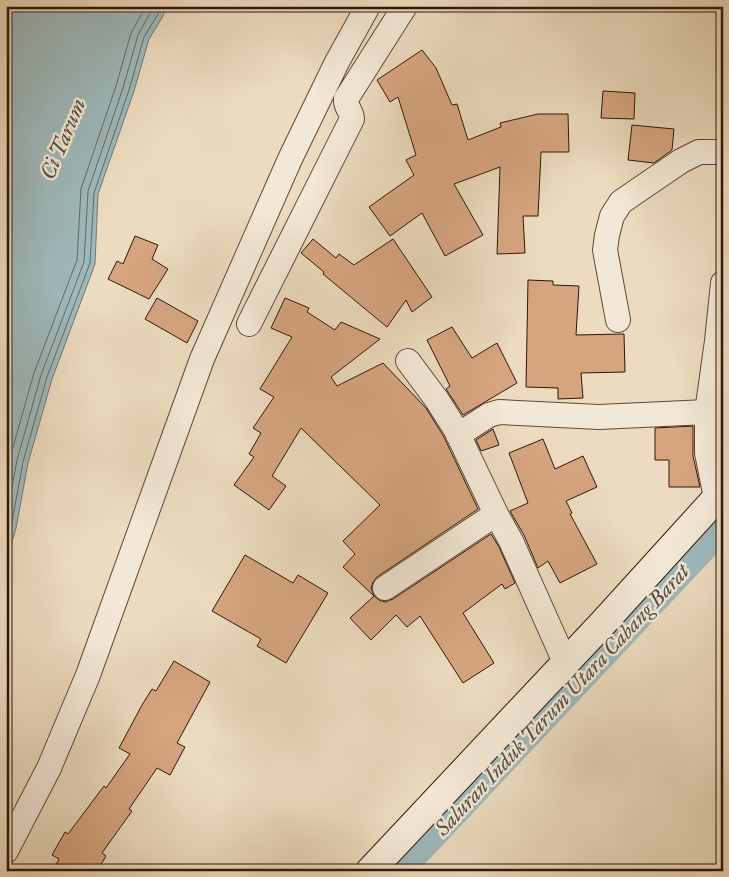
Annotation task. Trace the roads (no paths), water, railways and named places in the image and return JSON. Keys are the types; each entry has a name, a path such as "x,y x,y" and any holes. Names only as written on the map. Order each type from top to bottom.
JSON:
{"street":[{"path":"6,851 49,768 88,675 202,359 290,160 337,62 368,6"},
{"path":"249,324 352,119 346,99 405,6"},
{"path":"618,320 605,250 612,216 622,202 681,161 699,152 723,152"},
{"path":"370,871 720,494 707,452 707,412 723,283"},
{"path":"408,361 437,400 458,435 511,541 565,662"},
{"path":"458,435 489,415 499,412 599,417 707,412"},
{"path":"385,588 496,514"}],"water":[{"name":"Ci Tarum","path":"6,6 166,6 163,16 149,39 134,91 98,194 95,264 52,379 28,463 16,528 6,562"}],"waterway":[{"name":"Saluran Induk Tarum Utara Cabang Barat","path":"401,871 723,529"}]}
